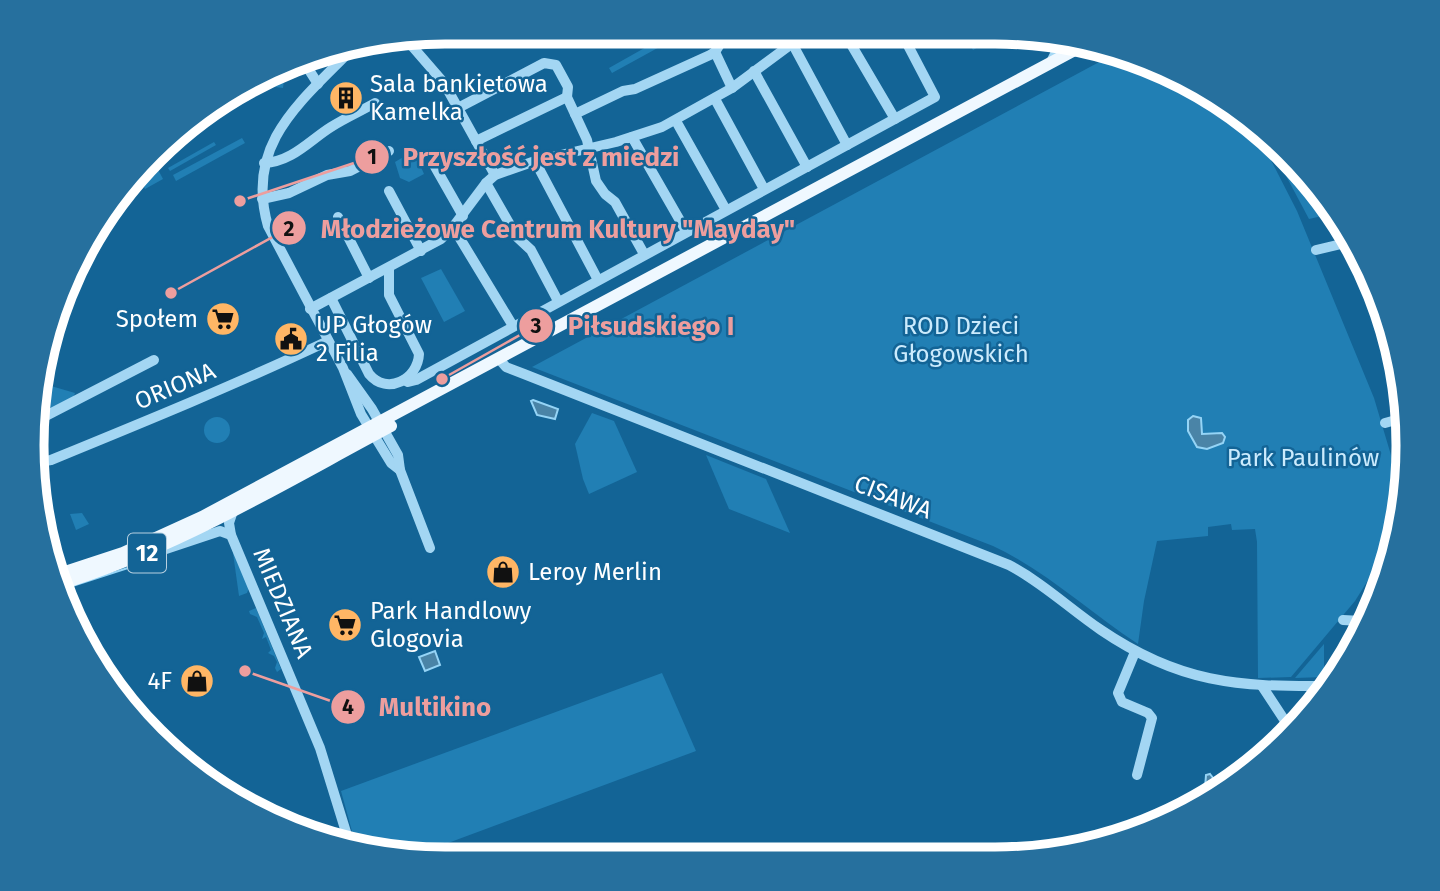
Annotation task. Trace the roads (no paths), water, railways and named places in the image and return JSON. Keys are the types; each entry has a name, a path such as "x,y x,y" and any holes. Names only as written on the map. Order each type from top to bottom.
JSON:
{"main road":[{"name":"12","path":"64,572 110,558 175,530 377,429 471,374 1051,62 1065,50"},
{"name":"12","path":"67,581 138,557 233,511 354,441"}],"street":[{"path":"575,114 715,52 720,44"},
{"path":"310,309 441,239 495,175 535,160 632,137 676,121 732,88 791,44"},
{"path":"793,44 847,145"},
{"path":"851,44 895,119"},
{"path":"404,380 416,380 935,97 907,44"},
{"path":"412,46 444,83 495,175"},
{"path":"1051,62 1056,48"},
{"path":"715,52 732,88"},
{"path":"345,56 277,132 264,163 262,199 268,226 342,368 361,414 398,455 400,470 430,548"},
{"path":"458,108 544,62 556,65 568,87 566,97 589,148 598,185 615,202 644,254"},
{"path":"308,68 318,84"},
{"path":"754,71 807,167"},
{"path":"476,141 566,97"},
{"path":"715,99 764,189"},
{"path":"264,163 279,161 310,145 328,129 375,103"},
{"path":"676,121 726,210"},
{"path":"632,137 686,231"},
{"path":"262,199 289,193 327,175 350,171 389,151"},
{"path":"535,160 598,279"},
{"path":"434,164 463,216"},
{"path":"486,183 517,237 531,250 558,301"},
{"path":"389,191 421,251"},
{"path":"338,217 369,278"},
{"path":"453,227 513,326"},
{"path":"1316,250 1341,244"},
{"path":"331,298 369,374 376,382 387,386 404,380 415,369 419,354 389,295 389,268"},
{"name":"ORIONA","path":"45,461 201,398 328,341"},
{"name":"CISAWA","path":"499,359 506,367 1009,565 1032,578 1098,628 1135,652 1166,667 1203,678 1262,686 1316,686"},
{"path":"45,416 153,360"},
{"path":"342,368 372,409 377,429"},
{"path":"372,409 396,419 386,444"},
{"path":"361,414 354,441 386,444"},
{"path":"1385,423 1395,420"},
{"path":"138,557 220,531 231,535 229,523 233,511"},
{"name":"MIEDZIANA","path":"231,535 320,748 347,835"},
{"path":"1343,620 1356,621"},
{"path":"1135,652 1118,693 1122,702 1148,713 1152,718 1137,775"},
{"path":"1262,686 1286,722"}],"waterway":[{"path":"69,587 165,556"}],"place":[{"name":"Sala bankietowa Kamelka","path":"346,98"},
{"name":"Przyszłość jest z miedzi","path":"240,201"},
{"name":"Młodzieżowe Centrum Kultury \"Mayday\"","path":"171,293"},
{"name":"Społem","path":"223,319"},
{"name":"UP Głogów 2 Filia","path":"291,339"},
{"name":"Piłsudskiego I","path":"442,379"},
{"name":"Leroy Merlin","path":"503,572"},
{"name":"Park Handlowy Glogovia","path":"345,625"},
{"name":"Multikino","path":"245,671"},
{"name":"4F","path":"197,681"}],"park label":[{"name":"ROD Dzieci Głogowskich","path":"961,340"},
{"name":"Park Paulinów","path":"1303,458"}]}
